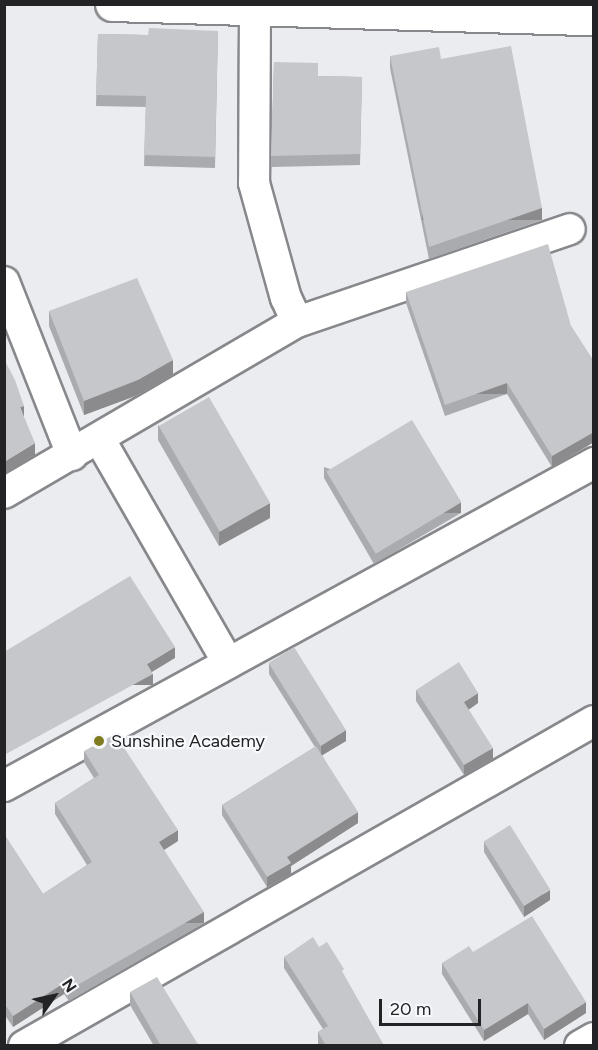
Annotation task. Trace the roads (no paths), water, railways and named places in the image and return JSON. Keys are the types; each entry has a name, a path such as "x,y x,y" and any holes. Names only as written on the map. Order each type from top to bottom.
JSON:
{"street":[{"path":"112,4 594,18"},
{"path":"255,9 254,183 286,298 297,322"},
{"path":"4,493 100,440 297,322 570,230"},
{"path":"4,282 72,455"},
{"path":"100,440 228,663"},
{"path":"4,786 594,463"},
{"path":"24,1046 594,721"},
{"path":"580,1046 594,1038"}],"place":[{"name":"Sunshine Academy","path":"99,741"}]}
